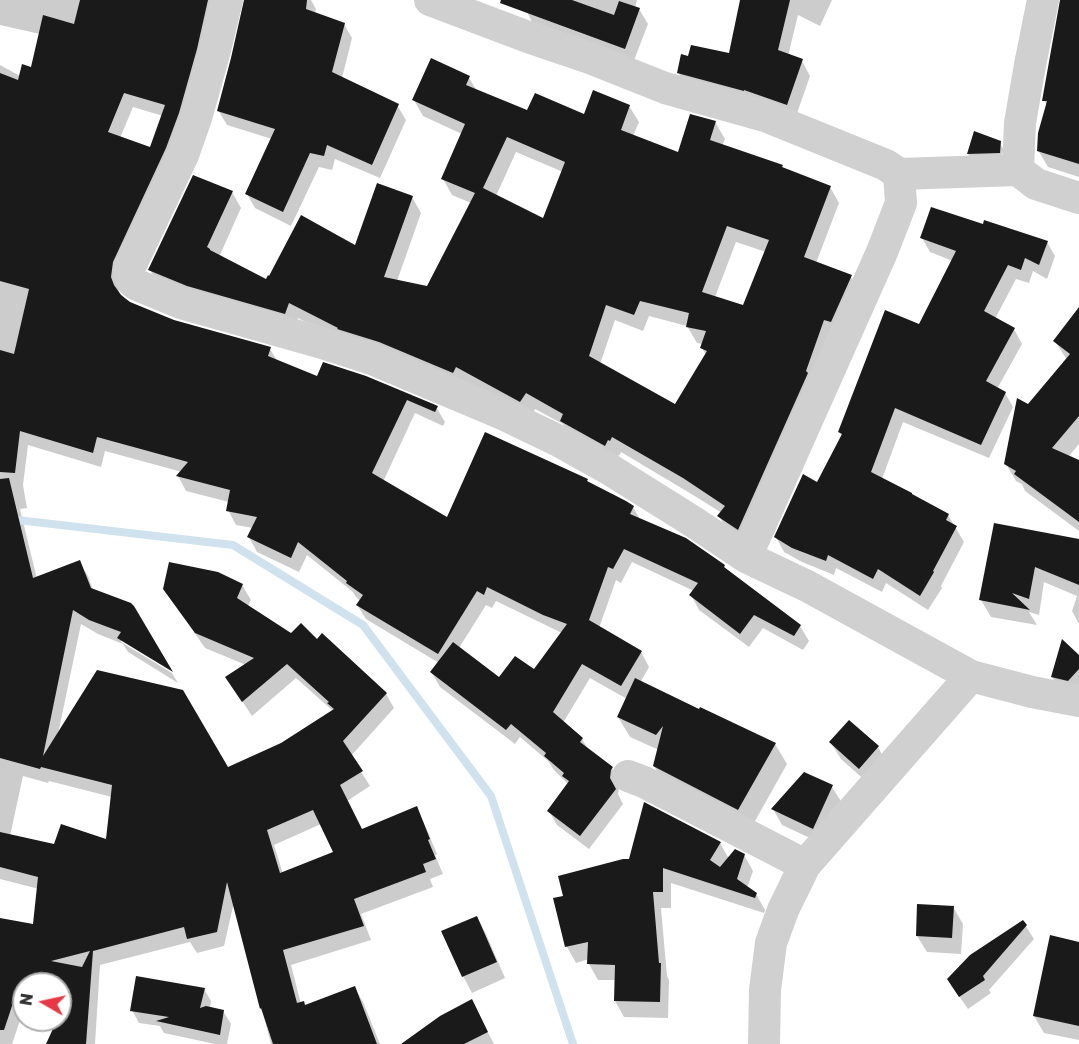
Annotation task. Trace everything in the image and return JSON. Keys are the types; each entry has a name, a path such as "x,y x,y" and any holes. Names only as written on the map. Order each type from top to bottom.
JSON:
{"street":[{"path":"227,0 196,118 183,155 129,268 132,282 181,303 372,359 505,415 559,441 609,469 746,557 807,586 971,676 1032,692 1079,701"},
{"path":"430,0 665,88 765,116 886,165 899,174 1018,170 1036,184 1079,198"},
{"path":"1018,170 1020,123 1043,0"},
{"path":"746,557 882,252 901,203 899,174"},
{"path":"764,1044 765,990 771,943 783,910 805,865 971,676"},
{"path":"628,776 644,782 805,865"}],"building":[{"path":"80,0 208,0 179,113 166,148 113,262 111,277 121,295 130,302 174,320 271,347 268,356 317,376 323,362 366,376 438,406 435,412 407,400 372,473 447,517 485,432 588,479 587,481 626,501 634,506 630,514 686,538 725,565 724,567 801,625 794,636 754,615 740,634 689,595 698,583 624,549 613,569 608,567 589,620 642,651 621,686 582,664 553,712 583,738 580,742 613,767 610,778 616,789 580,836 547,811 569,781 562,776 564,773 544,756 546,753 511,724 506,730 430,672 453,642 499,677 515,656 534,669 567,624 543,615 487,587 484,595 477,591 438,654 356,605 363,595 298,542 291,558 247,537 257,517 226,511 230,490 176,476 188,462 97,437 93,453 20,431 15,473 0,472 0,350 14,354 29,289 0,281 0,73 18,80 22,64 31,67 43,15 74,24","holes":["124,93 165,105 150,147 108,132"]},
{"path":"244,0 307,0 306,9 345,23 332,72 399,104 372,165 327,145 324,156 310,153 283,212 245,194 275,129 217,111"},
{"path":"501,0 572,0 614,15 619,1 640,8 625,49 500,3"},
{"path":"740,0 790,0 778,50 803,59 787,105 744,90 677,73 681,54 688,56 691,45 729,53"},
{"path":"1060,0 1079,0 1079,164 1037,151 1038,133 1047,101 1042,101"},
{"path":"431,58 470,76 466,85 527,110 535,93 584,114 593,90 630,105 621,130 678,152 690,114 716,121 710,140 783,165 782,167 831,186 804,257 852,275 831,322 824,320 806,371 808,373 738,530 717,516 725,506 683,478 612,437 605,446 560,421 563,414 526,393 520,402 456,367 453,373 379,342 337,329 289,303 285,314 187,286 148,270 193,175 233,191 207,247 266,279 301,215 355,245 377,183 413,196 384,277 427,286 475,193 441,179 465,124 412,100","holes":["507,137 565,162 543,218 483,188","727,226 769,240 743,305 702,292","640,301 689,313 686,327 706,331 700,348 707,351 675,404 589,356 606,305 634,315"]},
{"path":"974,131 1001,141 1000,153 967,154"},
{"path":"931,207 983,224 984,220 1048,241 1039,265 1025,258 1021,270 1008,265 984,311 1015,328 986,381 1006,392 981,445 895,408 871,472 949,514 946,520 957,526 920,596 878,569 873,579 828,555 826,561 792,548 774,537 803,474 817,482 842,434 838,432 885,310 919,324 956,251 920,238"},
{"path":"1079,307 1079,416 1052,448 1079,460 1079,522 1014,474 1016,471 1004,464 1017,398 1028,404 1070,354 1053,341"},
{"path":"9,478 33,578 80,560 91,588 134,606 173,672 117,638 121,632 89,620 73,610 43,756 97,670 183,690 228,767 281,743 334,709 287,664 242,702 225,677 254,658 195,633 163,589 169,562 218,572 243,584 237,598 291,633 301,623 317,639 322,633 387,693 343,741 363,771 340,785 362,829 417,806 436,859 423,864 426,872 354,899 364,926 283,950 297,1003 304,1001 305,1005 355,986 377,1044 273,1044 260,1009 227,882 217,932 187,939 184,927 93,951 86,1044 46,1044 52,1032 72,1032 72,972 12,972 12,1006 4,1030 0,1030 0,918 33,924 38,877 0,867 0,832 54,844 61,824 106,839 112,785 0,758 0,479","holes":["313,810 333,852 280,873 267,830","90,951 82,967 51,961"]},
{"path":"994,523 1079,539 1079,585 1035,567 1029,599 1012,593 1030,610 979,600"},
{"path":"1062,639 1079,655 1079,669 1068,681 1051,677"},
{"path":"635,678 776,743 738,810 653,766 663,726 656,735 617,717"},
{"path":"849,720 879,746 859,769 829,742"},
{"path":"804,772 833,785 813,829 771,809"},
{"path":"644,802 721,842 710,860 720,867 735,849 745,854 737,879 757,893 755,898 663,868 663,892 653,892 659,963 661,963 660,1002 614,1001 615,965 587,964 588,942 565,947 553,898 563,896 558,876 629,859"},
{"path":"917,904 954,906 952,938 916,936"},
{"path":"477,916 497,962 462,977 441,931"},
{"path":"1023,920 1027,925 983,976 985,980 959,997 947,979 970,955"},
{"path":"1050,935 1079,942 1079,1026 1033,1016"},
{"path":"136,976 205,988 200,1008 206,1006 224,1010 220,1035 156,1021 169,1017 130,1011"},
{"path":"472,999 488,1032 464,1044 401,1044 440,1016"}],"waterway":[{"path":"0,518 233,545 363,625 491,796 573,1044"}]}
